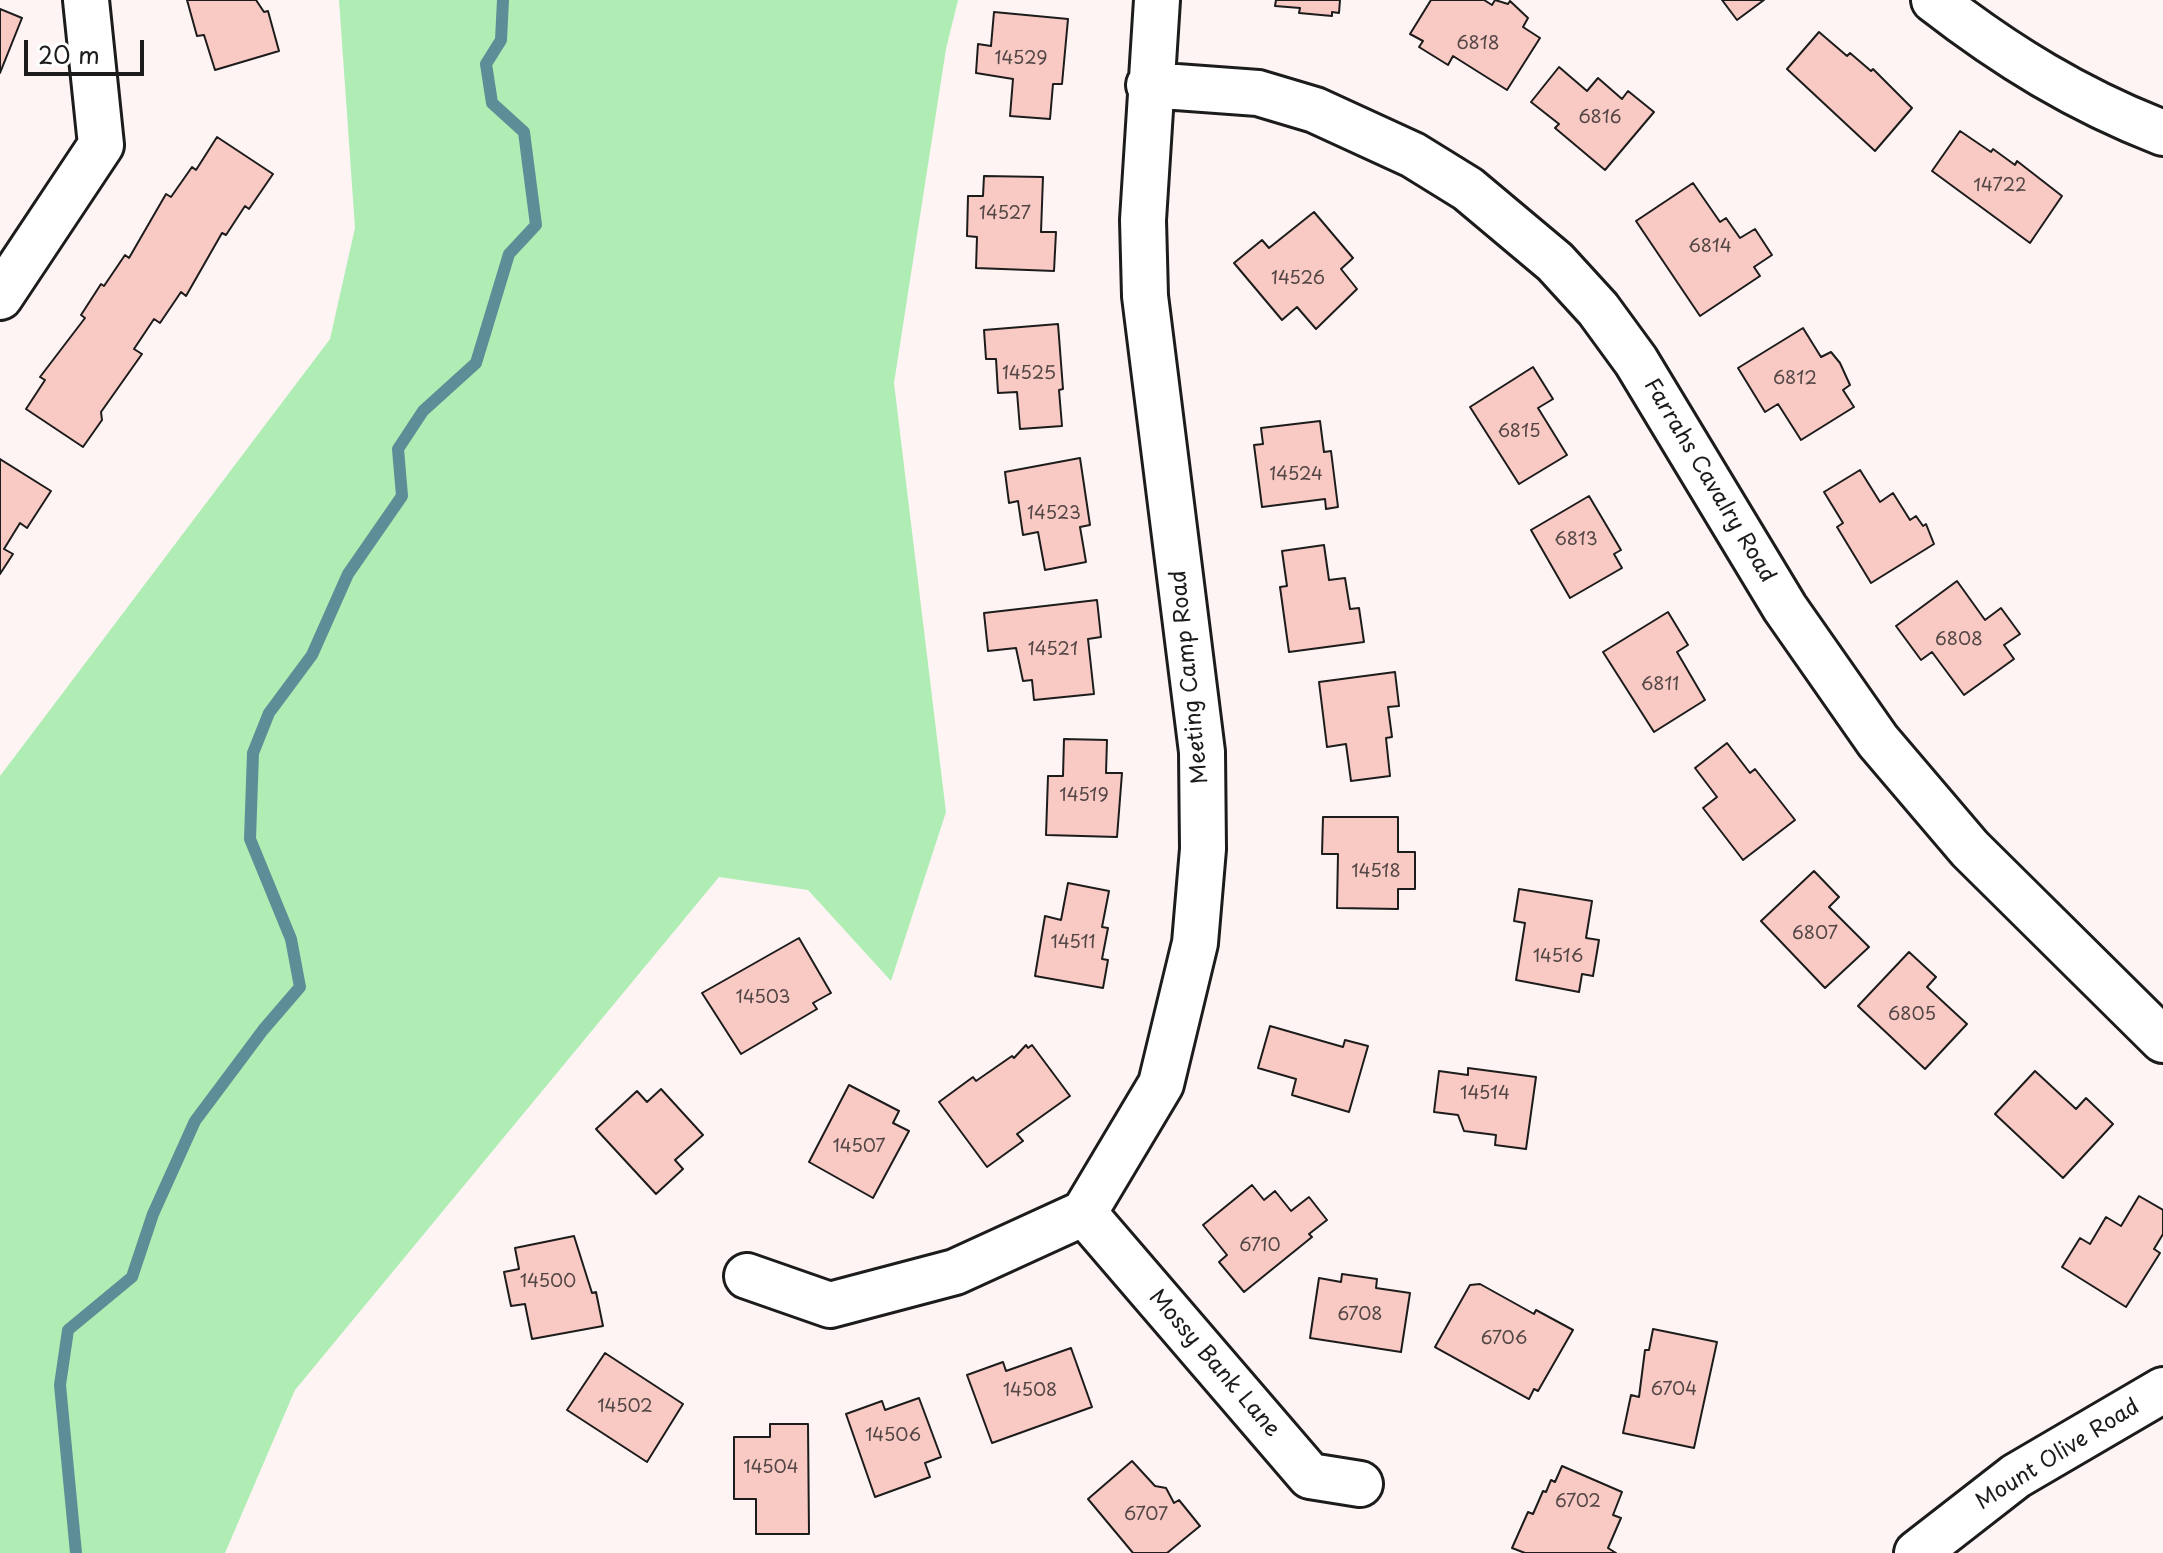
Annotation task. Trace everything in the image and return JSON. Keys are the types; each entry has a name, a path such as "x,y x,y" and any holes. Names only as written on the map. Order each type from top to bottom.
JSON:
{"street":[{"path":"0,297 101,145 86,0"},
{"name":"Meeting Camp Road","path":"1084,1213 1161,1084 1195,943 1203,849 1202,752 1145,296 1143,220 1149,85 1157,0"},
{"path":"1934,0 1996,48 2057,86 2163,133"},
{"name":"Farrahs Cavalry Road","path":"1149,85 1258,93 1315,110 1413,155 1468,189 1555,262 1598,309 1636,361 1785,608 1878,741 1970,849 2163,1040"},
{"path":"747,1276 830,1305 955,1272 1084,1213"},
{"name":"Mossy Bank Lane","path":"1084,1213 1310,1476 1360,1484"},
{"name":"Mount Olive Road","path":"1917,1553 2016,1476 2163,1390"}],"green space":[{"path":"339,0 958,0 946,49 894,383 946,812 891,981 808,890 719,877 295,1390 225,1553 0,1553 0,776 330,339 355,228"}],"building":[{"path":"187,0 256,0 264,12 268,11 279,51 215,70 204,35 197,36"},
{"path":"1276,0 1340,0 1339,13 1332,12 1332,16 1299,13 1300,8 1275,6"},
{"path":"1431,0 1484,0 1492,5 1495,0 1508,4 1510,1 1528,18 1523,27 1540,38 1507,90 1453,56 1448,65 1419,47 1423,41 1410,34"},
{"path":"1722,0 1764,0 1737,20"},
{"path":"0,9 22,18 0,73"},
{"path":"994,12 1068,19 1062,84 1053,84 1050,119 1010,116 1013,79 976,73 978,44 991,46"},
{"path":"1819,32 1847,56 1850,53 1871,71 1873,69 1912,108 1875,151 1787,69"},
{"path":"1559,67 1587,91 1598,78 1622,99 1628,91 1654,112 1605,170 1555,128 1559,124 1531,102"},
{"path":"1960,131 2015,165 2017,161 2062,196 2030,243 1932,171"},
{"path":"217,137 273,174 249,209 245,206 226,235 222,233 186,296 181,292 160,323 154,319 134,349 142,354 101,412 102,420 83,447 26,409 45,380 40,377 85,318 81,315 101,284 104,286 125,255 129,258 166,194 171,197 192,167 196,170"},
{"path":"984,176 1043,177 1041,232 1056,232 1054,271 976,268 977,237 967,236 968,196 983,196"},
{"path":"1693,183 1720,222 1726,218 1740,238 1755,229 1772,255 1754,267 1760,276 1700,316 1636,221"},
{"path":"1314,212 1353,258 1341,269 1357,289 1316,329 1297,307 1282,320 1234,263 1262,240 1269,248"},
{"path":"1058,324 1063,389 1059,390 1062,426 1020,429 1017,392 998,393 996,359 986,359 984,330"},
{"path":"1803,328 1821,357 1831,352 1840,363 1850,385 1843,390 1854,407 1801,440 1778,404 1765,412 1738,368"},
{"path":"1533,367 1553,399 1538,408 1567,455 1519,484 1470,407"},
{"path":"1320,421 1324,452 1331,451 1338,507 1326,509 1325,499 1262,507 1254,445 1263,444 1261,428"},
{"path":"1080,458 1090,525 1080,527 1086,562 1045,570 1038,532 1023,535 1018,501 1009,503 1005,472"},
{"path":"0,459 51,491 27,528 20,523 4,549 13,554 0,574"},
{"path":"1860,470 1880,502 1893,493 1910,520 1916,516 1923,526 1926,524 1934,544 1871,583 1837,527 1843,523 1824,492"},
{"path":"1589,496 1621,550 1614,554 1622,568 1570,598 1531,530"},
{"path":"1324,545 1329,580 1345,578 1350,609 1359,608 1364,642 1289,652 1280,587 1287,586 1282,551"},
{"path":"1957,581 1985,620 2001,608 2020,634 2004,645 2014,659 1964,695 1932,652 1921,660 1896,626"},
{"path":"1097,600 1101,637 1088,639 1094,694 1034,700 1032,680 1023,681 1016,648 988,651 984,613"},
{"path":"1668,612 1688,645 1677,652 1705,700 1654,732 1603,652"},
{"path":"1395,672 1399,706 1388,707 1392,737 1386,738 1390,776 1351,781 1346,744 1327,747 1319,682"},
{"path":"1064,739 1107,740 1106,773 1122,773 1117,837 1046,835 1048,776 1063,776"},
{"path":"1727,743 1750,773 1755,769 1795,820 1743,860 1703,808 1717,797 1695,768"},
{"path":"1323,817 1398,817 1398,852 1415,852 1415,889 1398,889 1398,909 1337,908 1338,854 1322,854"},
{"path":"1814,871 1839,897 1829,907 1869,947 1825,988 1761,921"},
{"path":"1068,883 1109,891 1102,927 1108,928 1102,959 1108,960 1103,988 1035,976 1045,916 1061,920"},
{"path":"1519,889 1592,901 1586,938 1599,940 1593,976 1582,974 1579,992 1516,980 1525,923 1514,921"},
{"path":"799,938 831,993 813,1003 817,1009 741,1054 702,993"},
{"path":"1909,952 1936,977 1927,987 1967,1024 1925,1069 1858,1006"},
{"path":"1270,1026 1343,1047 1345,1040 1368,1046 1349,1112 1292,1095 1296,1079 1258,1068"},
{"path":"1026,1045 1028,1048 1032,1045 1070,1096 1017,1134 1023,1141 987,1167 939,1102 973,1077 976,1081 1012,1056 1014,1058"},
{"path":"1468,1068 1536,1077 1526,1149 1495,1145 1496,1135 1464,1131 1458,1115 1434,1112 1439,1071 1468,1075"},
{"path":"2035,1071 2076,1109 2086,1098 2113,1124 2063,1178 1995,1114"},
{"path":"849,1085 899,1111 893,1123 909,1131 873,1198 809,1162"},
{"path":"661,1089 703,1135 675,1160 683,1169 656,1194 596,1129 637,1091 647,1102"},
{"path":"1252,1185 1264,1200 1275,1191 1291,1211 1309,1197 1327,1220 1309,1234 1312,1237 1244,1292 1219,1262 1227,1255 1203,1225"},
{"path":"2139,1196 2163,1210 2163,1234 2154,1249 2160,1253 2126,1307 2062,1267 2080,1238 2090,1244 2106,1217 2121,1226"},
{"path":"574,1236 592,1293 596,1292 603,1326 532,1339 525,1304 511,1306 504,1272 519,1269 515,1248"},
{"path":"1342,1274 1377,1279 1376,1288 1410,1293 1401,1352 1310,1338 1319,1278 1341,1282"},
{"path":"1480,1284 1534,1314 1536,1310 1573,1330 1538,1391 1534,1389 1529,1399 1435,1347 1470,1285"},
{"path":"1653,1329 1717,1342 1694,1448 1623,1433 1631,1395 1639,1397 1645,1350 1649,1350"},
{"path":"1071,1348 1092,1407 992,1443 967,1375 1003,1362 1006,1371"},
{"path":"605,1353 683,1404 647,1462 567,1410"},
{"path":"919,1398 941,1457 925,1463 930,1477 875,1497 846,1414 882,1401 885,1410"},
{"path":"770,1424 808,1424 809,1534 756,1534 756,1499 734,1499 734,1437 770,1437"},
{"path":"1132,1461 1155,1486 1166,1488 1174,1503 1179,1500 1200,1526 1167,1553 1133,1553 1088,1499"},
{"path":"1562,1466 1622,1492 1613,1515 1621,1518 1608,1548 1616,1553 1525,1553 1512,1548 1528,1512 1533,1514 1543,1491 1546,1492 1551,1480 1555,1482"}],"waterway":[{"path":"76,1553 60,1385 68,1330 132,1277 153,1214 195,1121 263,1030 300,987 291,939 250,839 253,753 269,713 312,655 348,574 402,496 398,449 423,411 476,363 509,254 536,225 524,132 492,103 486,64 501,40 503,0"}]}
